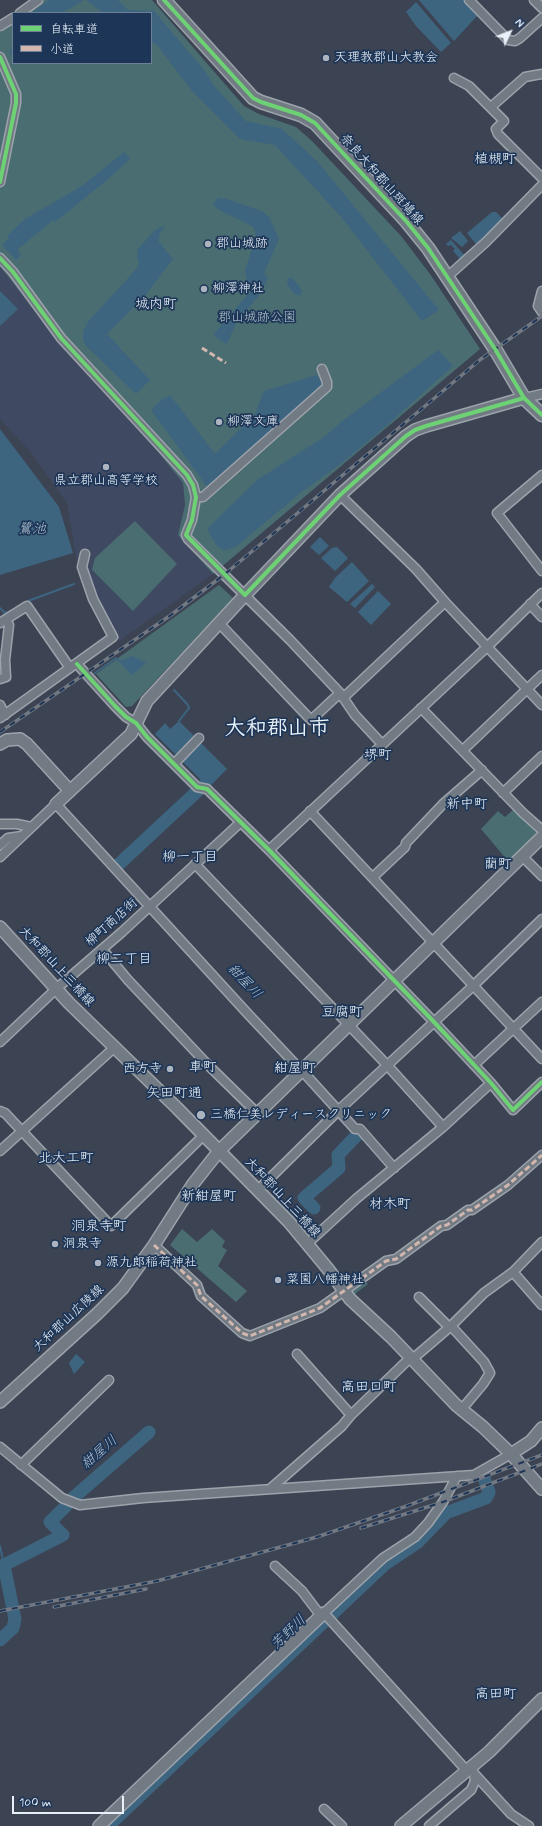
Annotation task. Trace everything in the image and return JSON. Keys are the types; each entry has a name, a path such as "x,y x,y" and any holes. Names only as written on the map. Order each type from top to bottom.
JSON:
{"main road":[{"name":"奈良大和郡山斑鳩線","path":"164,0 253,98 301,115 318,126 406,221 495,349 524,398 542,415"}],"street":[{"path":"21,12 38,0"},
{"path":"469,0 508,40 515,41 520,38 542,18"},
{"path":"534,0 542,8"},
{"path":"0,26 12,19"},
{"path":"0,57 16,94 16,104 0,182"},
{"path":"491,107 525,78 542,74"},
{"path":"454,78 469,86 504,121 496,129 498,134 542,178"},
{"path":"447,278 486,242 542,185"},
{"path":"0,258 13,272 61,338 187,475 193,485 196,497 192,520 186,535 342,696 355,715 381,743"},
{"path":"542,291 538,306 542,312"},
{"path":"196,497 203,497 327,387 327,382 322,369"},
{"path":"0,857 131,734 147,701 244,595 340,495 406,436 415,430 542,394"},
{"path":"541,568 497,514 542,475"},
{"path":"340,495 416,569 444,602 542,705"},
{"path":"0,705 2,717 113,637 93,599 82,567 85,554"},
{"path":"269,850 381,743 487,647 542,593"},
{"path":"219,623 311,720 342,696 444,602"},
{"path":"530,604 542,617"},
{"path":"0,679 6,677 5,660 9,625 3,621 27,606 73,666 126,717 136,723 147,738 197,787 207,789 269,850 434,1022 491,1083 513,1110 542,1082"},
{"path":"463,750 542,676"},
{"path":"421,708 542,830"},
{"path":"174,764 198,738"},
{"path":"0,744 7,740 20,739 70,791"},
{"path":"503,792 542,756"},
{"path":"372,877 405,847 406,843 444,804 482,770"},
{"path":"56,804 282,1050 297,1066 303,1069 305,1074 340,1109 355,1129 360,1129 394,1168"},
{"path":"310,811 542,1059"},
{"name":"柳町商店街","path":"0,1042 56,989 241,822"},
{"path":"0,824 17,824 31,827"},
{"path":"0,846 8,838 22,836"},
{"name":"大和郡山広陵線","path":"0,1402 97,1314 123,1288 154,1245 193,1184 219,1151 258,1114 347,1024 542,836"},
{"path":"522,856 542,876"},
{"path":"195,864 387,1065 443,1127"},
{"path":"258,1190 340,1109 473,986 542,919"},
{"name":"大和郡山上三橋線","path":"0,927 56,989 93,1027 115,1047 258,1190 307,1244 350,1299 391,1337 456,1404 511,1454 542,1489"},
{"path":"102,949 128,980 207,1064 258,1114"},
{"path":"474,1065 542,1002"},
{"path":"0,1151 115,1047"},
{"path":"307,1244 356,1199 443,1127 491,1083"},
{"path":"0,1111 5,1113 111,1226 203,1136"},
{"path":"154,1245 197,1285 201,1296 246,1336 250,1336 320,1308 386,1262 396,1259 441,1226 448,1224 468,1210 472,1210 508,1185 542,1155"},
{"path":"270,1489 342,1426 351,1415 410,1358 416,1356 484,1293 512,1272 542,1242"},
{"path":"512,1272 542,1305"},
{"path":"419,1297 450,1326 484,1362 490,1373 483,1384 462,1409"},
{"path":"297,1354 351,1415"},
{"path":"21,1465 109,1380"},
{"path":"0,1447 62,1498 80,1506 143,1498 474,1475 531,1441 542,1428"},
{"path":"99,1826 325,1616 383,1558 415,1536 428,1523 443,1502 457,1476"},
{"path":"275,1566 302,1591 413,1709 416,1716 511,1814 529,1826"},
{"path":"400,1826 470,1771 542,1699"},
{"path":"429,1826 471,1790 475,1781 470,1771"},
{"path":"324,1809 342,1826"}],"shaded area":[{"name":"県立郡山高等学校","path":"0,266 51,332 131,418 183,483 185,505 178,535 213,574 119,641 76,557 67,503 30,451 0,419"}],"green space":[{"name":"郡山城跡公園","path":"43,0 152,0 244,106 259,114 296,127 312,141 401,236 430,274 480,349 213,574 178,535 185,505 183,483 131,418 51,332 0,266 0,32 12,23 12,64 152,64 152,12 26,12"},
{"path":"135,521 177,564 133,611 92,570 95,558"},
{"path":"219,585 233,598 132,706 126,707 96,674"},
{"path":"514,809 542,833 508,861 481,829 498,811 505,817"},
{"path":"182,1229 197,1242 212,1229 225,1241 222,1247 227,1250 218,1266 247,1291 236,1302 170,1245"},
{"path":"365,1281 368,1284 356,1293 353,1298 350,1292"}],"water":[{"path":"49,0 84,0 64,12 32,12"},
{"path":"86,0 118,0 128,10 154,11 204,70 214,86 246,121 282,129 317,161 439,310 422,321 342,218 275,145 240,139 192,91 157,45 152,42 152,12 102,12"},
{"path":"419,0 465,0 479,14 454,41"},
{"path":"416,2 451,43 441,52 416,26 406,12"},
{"path":"124,152 130,159 101,185 55,222 53,220 17,250 21,255 16,260 2,245 9,238 7,236 25,219 82,186"},
{"path":"218,198 227,199 264,212 269,217 279,239 264,273 268,278 258,297 237,321 227,344 213,335 254,287 247,281 245,270 256,236 255,230 252,226 219,210 213,204"},
{"path":"492,212 496,212 503,219 477,245 467,233"},
{"path":"165,226 159,235 159,242 173,259 144,297 107,334 150,380 136,394 85,345 83,340 83,331 88,322 137,268 139,263 137,257 138,249 155,230"},
{"path":"460,231 468,241 462,247 451,238"},
{"path":"451,240 465,256 461,260 453,251 455,249 451,245 448,246 446,244"},
{"path":"289,278 292,278 299,286 302,291 300,295 296,295 288,286 287,281"},
{"path":"0,291 18,309 0,326"},
{"path":"438,350 453,366 385,427 342,463 299,494 236,547 223,550 217,546 207,529 257,480 324,437 341,422"},
{"path":"317,375 323,382 322,389 208,488 151,410 165,397 166,398 170,395 215,454 255,414 264,391"},
{"name":"鷺池","path":"0,429 59,507 73,553 0,575"},
{"path":"320,537 329,546 319,555 310,547"},
{"path":"337,547 348,558 335,571 321,558 332,548"},
{"path":"352,562 369,581 347,602 329,587 335,578"},
{"path":"372,584 375,587 355,608 350,604"},
{"path":"378,591 391,604 371,625 358,612"},
{"path":"133,656 146,663 132,675 119,661"},
{"path":"179,721 227,769 212,784 207,786 155,734 165,723 170,729"},
{"path":"76,1354 85,1362 74,1374 69,1363"}],"waterway":[{"path":"10,54 12,50"},
{"path":"15,609 28,601 74,584"},
{"path":"0,608 5,613 11,611"},
{"path":"95,673 116,658 119,661"},
{"path":"174,690 189,708 179,721"},
{"name":"紺屋川","path":"117,866 205,784"},
{"name":"紺屋川","path":"314,1208 304,1198 339,1168 338,1155 358,1134"},
{"name":"紺屋川","path":"73,1498 149,1432"},
{"name":"芳野川","path":"108,1826 385,1564 418,1542 446,1513 486,1498 489,1492 483,1475"},
{"name":"紺屋川","path":"0,1640 13,1628 15,1619 4,1565 63,1535 50,1522 66,1506"},
{"path":"0,1546 4,1565"}],"railway":[{"path":"0,732 171,615 225,574 481,359 542,316"},
{"path":"0,1611 157,1581 317,1537 404,1507 542,1455"},
{"path":"361,1528 443,1502 542,1464"},
{"path":"54,1607 146,1589"}],"marked path":[{"path":"202,348 226,363"},
{"path":"154,1245 197,1285 201,1296 242,1333 250,1336 320,1308 386,1261 396,1259 441,1226 447,1225 468,1210 472,1210 508,1185 542,1155"}],"cycle path":[{"path":"164,0 253,98 301,115 315,123 406,221 428,248 495,349 524,398 542,415"},
{"path":"0,57 16,94 16,103 0,182"},
{"path":"0,258 13,272 61,338 187,475 193,485 196,497 192,520 186,535 245,595 340,495 406,436 415,430 426,426 524,398"},
{"path":"77,664 115,706 126,717 136,723 147,737 197,787 207,789 269,850 434,1022 491,1083 513,1110 542,1082"}],"place":[{"name":"天理教郡山大教会","path":"326,58"},
{"name":"郡山城跡","path":"208,244"},
{"name":"柳澤神社","path":"204,289"},
{"name":"柳澤文庫","path":"219,422"},
{"name":"県立郡山高等学校","path":"106,467"},
{"name":"西方寺","path":"170,1069"},
{"name":"三橋仁美レディースクリニック","path":"201,1115"},
{"name":"洞泉寺","path":"55,1244"},
{"name":"源九郎稲荷神社","path":"98,1263"},
{"name":"菜園八幡神社","path":"278,1280"}],"district":[{"name":"植槻町","path":"495,160"},
{"name":"城内町","path":"156,305"},
{"name":"大和郡山市","path":"277,730"},
{"name":"堺町","path":"378,756"},
{"name":"新中町","path":"467,805"},
{"name":"柳一丁目","path":"190,858"},
{"name":"藺町","path":"498,865"},
{"name":"柳二丁目","path":"124,960"},
{"name":"豆腐町","path":"342,1013"},
{"name":"車町","path":"203,1068"},
{"name":"紺屋町","path":"295,1069"},
{"name":"矢田町通","path":"174,1094"},
{"name":"北大工町","path":"66,1159"},
{"name":"新紺屋町","path":"209,1197"},
{"name":"材木町","path":"390,1205"},
{"name":"洞泉寺町","path":"99,1227"},
{"name":"高田口町","path":"369,1388"},
{"name":"高田町","path":"496,1695"}]}
